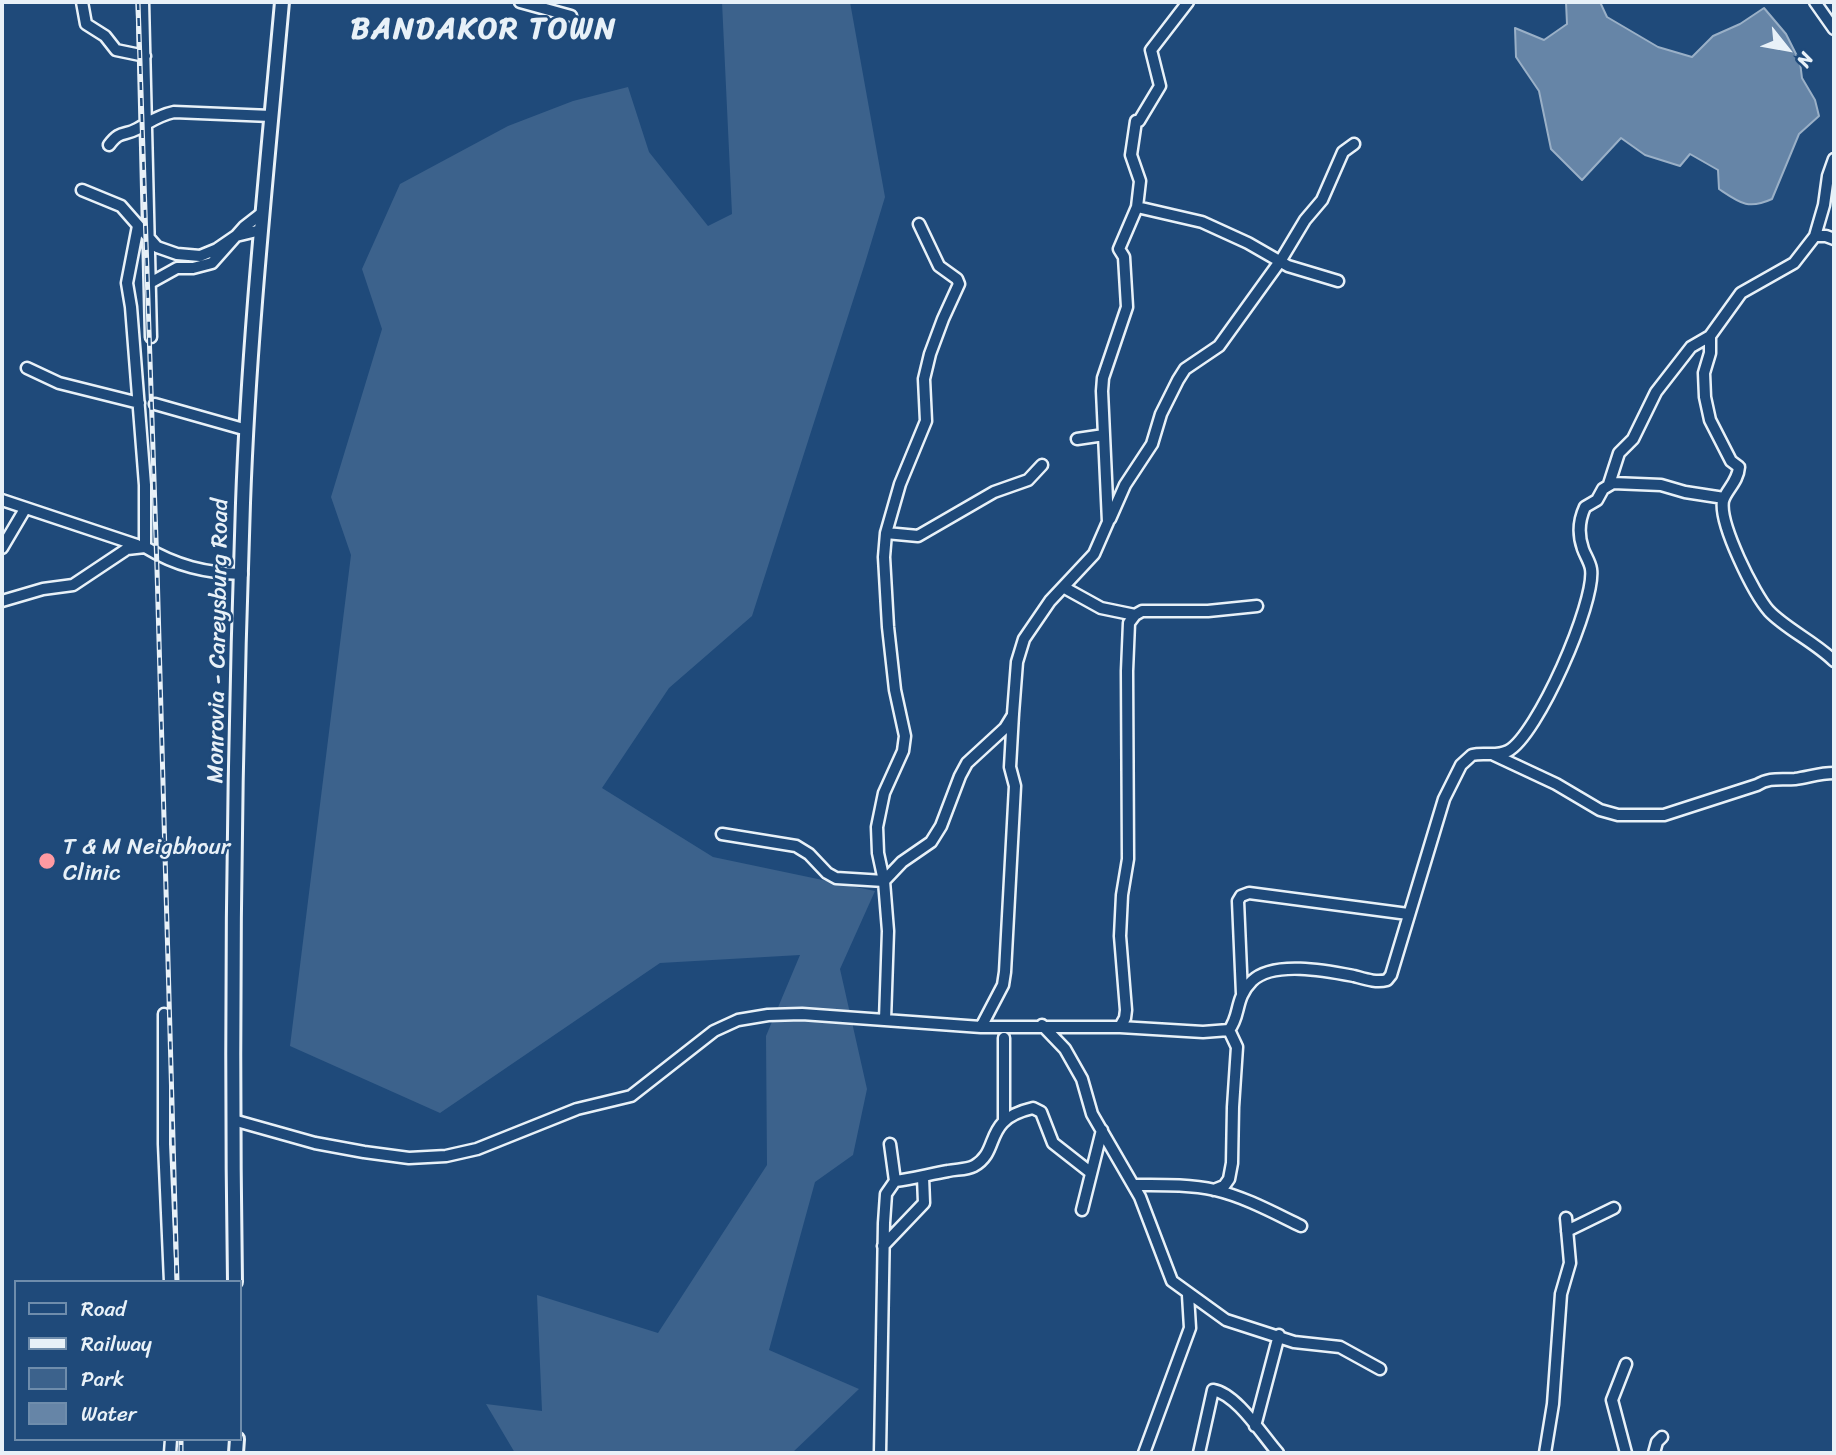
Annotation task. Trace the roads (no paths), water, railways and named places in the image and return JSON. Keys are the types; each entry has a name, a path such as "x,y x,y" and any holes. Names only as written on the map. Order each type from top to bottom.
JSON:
{"main road":[{"name":"Monrovia - Careysburg Road","path":"235,1280 235,858 247,430 262,213 282,2"}],"street":[{"path":"82,2 86,24 105,36 110,45 116,50 145,56"},
{"path":"143,2 150,337"},
{"path":"520,2 571,16"},
{"path":"1108,522 1103,378 1127,307 1124,257 1119,248 1137,207 1140,181 1131,155 1138,121 1160,86 1151,50 1188,2"},
{"path":"1815,2 1834,29"},
{"path":"109,145 118,134 132,131 159,115 174,112 271,116"},
{"path":"981,1027 1003,985 1015,786 1010,767 1009,727 1013,714 1017,662 1024,639 1036,619 1094,554 1125,485 1152,444 1161,414 1185,369 1219,346 1328,190 1343,152 1354,144"},
{"path":"1494,755 1511,749 1534,720 1549,696 1581,624 1587,604 1591,569 1582,547 1581,518 1587,504 1597,500 1608,484 1619,453 1633,439 1656,391 1691,347 1710,336 1741,293 1794,263 1815,236 1824,205 1829,170 1834,159"},
{"path":"82,190 121,206 161,250 194,256 206,254 236,236 261,230"},
{"path":"1137,207 1202,222 1281,260 1288,266 1338,281"},
{"path":"150,283 177,268 193,268 212,263 236,236 262,213"},
{"path":"886,1020 888,932 877,827 884,793 903,751 905,736 895,690 888,626 884,557 886,533 900,484 926,421 924,379 930,354 959,284 957,279 939,266 919,224"},
{"path":"138,226 127,283 145,485 145,547"},
{"path":"1815,236 1834,239"},
{"path":"1710,336 1710,353 1704,373 1705,397 1710,420 1731,461 1740,467 1733,487 1724,498 1725,517 1740,562 1769,610 1834,661"},
{"path":"27,368 59,383 139,403"},
{"path":"155,404 247,430"},
{"path":"1077,439 1104,435"},
{"path":"886,533 918,536 994,492 1028,480 1042,465"},
{"path":"1608,484 1661,485 1724,498"},
{"path":"2,500 145,547 164,559 193,569 242,574"},
{"path":"2,548 25,509"},
{"path":"2,601 43,589 72,585 127,549 145,547"},
{"path":"1063,587 1101,608 1135,615"},
{"path":"1120,1027 1126,1010 1120,936 1122,895 1128,859 1129,623 1142,611 1208,611 1257,606"},
{"path":"884,881 902,862 931,842 941,826 967,763 1009,727"},
{"path":"1229,1030 1242,994 1256,977 1275,971 1312,970 1387,980 1391,975 1444,799 1457,773 1472,755 1486,752 1494,755 1556,784 1600,810 1618,815 1664,815 1757,785 1769,778 1794,779 1834,773"},
{"path":"722,834 796,846 836,878 884,881"},
{"path":"1242,994 1238,901 1249,892 1409,914"},
{"path":"164,1014 164,1144 170,1280"},
{"path":"233,1120 315,1143 364,1152 409,1158 446,1156 477,1149 577,1109 631,1096 714,1031 738,1020 768,1015 802,1014 981,1027 1042,1025 1203,1032 1229,1030"},
{"path":"1042,1025 1065,1049 1078,1071 1093,1114 1149,1218 1172,1281 1226,1320 1310,1345 1340,1347 1380,1369"},
{"path":"1214,1190 1224,1186 1229,1179 1233,1163 1237,1047 1229,1030"},
{"path":"1003,1038 1004,1119"},
{"path":"895,1181 976,1165 1004,1119 1013,1113 1033,1108 1041,1112 1053,1143 1090,1172"},
{"path":"1082,1210 1101,1130"},
{"path":"880,1453 883,1246 886,1194 895,1181 890,1144"},
{"path":"883,1246 924,1203 923,1177"},
{"path":"1133,1185 1214,1190 1301,1226"},
{"path":"1567,1231 1614,1208"},
{"path":"1545,1453 1553,1404 1562,1294 1570,1268 1566,1217"},
{"path":"1144,1453 1190,1328 1188,1295"},
{"path":"1255,1426 1279,1335"},
{"path":"1626,1364 1612,1400 1626,1453"},
{"path":"1199,1453 1213,1390 1221,1391 1229,1398 1278,1453"},
{"path":"1654,1453 1657,1442 1662,1437"}],"water":[{"path":"1566,2 1600,2 1607,17 1658,47 1692,57 1713,36 1740,24 1764,8 1786,34 1800,62 1802,78 1815,100 1819,116 1799,134 1772,199 1757,204 1739,201 1719,189 1718,170 1690,154 1680,166 1645,155 1621,138 1582,180 1551,149 1539,91 1516,57 1515,28 1544,40 1567,24"}],"railway":[{"path":"138,2 177,1280"},
{"path":"181,1441 181,1453"}],"place":[{"name":"T & M Neigbhour Clinic","path":"47,861"}],"district":[{"name":"BANDAKOR TOWN","path":"484,30"}]}
